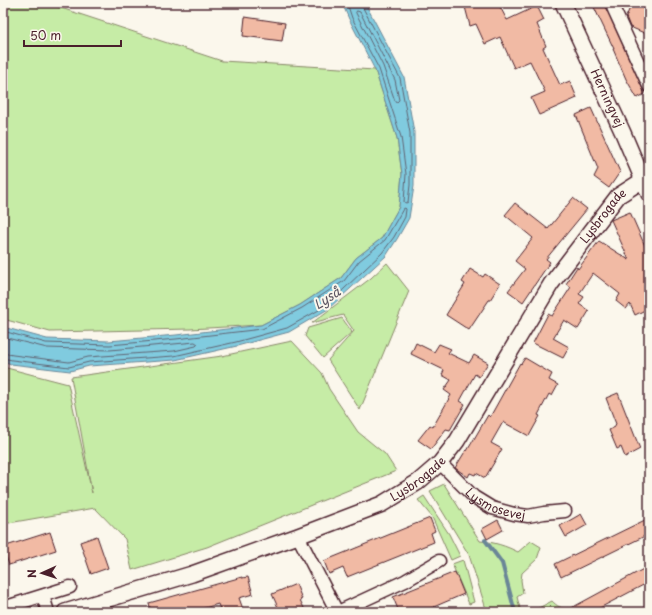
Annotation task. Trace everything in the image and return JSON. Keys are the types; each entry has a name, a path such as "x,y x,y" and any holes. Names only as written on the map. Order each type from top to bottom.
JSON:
{"street":[{"name":"Herningvej","path":"563,3 649,194"},
{"path":"611,3 646,70 649,86"},
{"name":"Lysbrogade","path":"65,612 192,574 298,536 382,504 418,482 440,463 457,441 551,284 618,196 643,180"},
{"name":"Lysmosevej","path":"440,463 474,497 492,508 528,516 565,511"},
{"path":"298,536 337,612 405,581 439,561"},
{"path":"3,608 70,587"},
{"path":"43,596 48,612"}],"green space":[{"path":"3,3 46,3 222,61 375,70 397,138 402,174 399,207 382,238 356,258 341,278 300,305 261,325 190,329 50,332 3,319"},
{"path":"387,263 409,291 360,410 328,360 354,331 343,315 312,323 371,278"},
{"path":"342,318 352,332 323,358 305,336 308,328"},
{"path":"292,341 322,373 329,389 358,432 385,454 396,471 207,547 132,570 125,539 95,508 3,524 3,367 68,384 92,493 71,377 222,356"},
{"path":"444,484 480,541 490,542 518,552 531,541 541,547 537,559 522,573 521,580 523,593 517,597 521,612 487,612 469,555 430,491"},
{"path":"424,496 449,534 460,556 451,560 432,517 418,500"},
{"path":"463,560 474,602 469,604 452,564"},
{"path":"552,601 559,607 569,608 571,612 531,612"}],"water":[{"name":"Lyså","path":"342,3 365,3 404,77 414,132 414,186 409,218 386,256 328,309 289,332 175,360 89,366 70,371 11,364 3,361 3,327 47,339 109,341 261,325 300,305 341,278 356,258 382,238 399,207 402,174 397,138 375,70"}],"building":[{"path":"464,3 498,3 507,20 537,6 544,20 537,24 546,46 543,48 560,85 570,81 577,98 539,115 531,98 545,92 530,61 514,68 500,37 485,44 476,24 470,26"},
{"path":"592,3 604,3 645,94 637,98 626,79 614,49"},
{"path":"632,3 649,3 649,35 630,27 626,17"},
{"path":"245,17 285,23 282,41 243,36"},
{"path":"591,108 620,172 609,188 594,177 598,169 576,115"},
{"path":"573,198 587,209 546,259 550,262 523,302 508,291 525,269 515,261 533,238 505,215 515,203 548,229"},
{"path":"630,212 649,255 649,308 635,315 630,304 626,309 616,301 620,294 593,273 579,294 584,297 579,304 589,311 578,329 564,320 553,338 569,347 563,358 533,343 548,314 552,316 571,287 566,284 577,267 578,269 599,241 629,260 611,220"},
{"path":"470,269 483,277 485,274 500,284 469,330 446,315 465,284 462,282"},
{"path":"416,343 434,352 439,344 451,349 448,353 469,363 474,355 488,363 479,377 475,374 460,401 465,404 450,430 446,429 431,449 418,440 430,425 433,427 451,395 444,390 451,380 442,375 444,370 411,354"},
{"path":"525,358 552,374 549,380 558,385 552,396 549,394 538,415 540,416 529,436 503,422 491,443 502,449 485,478 476,473 475,475 470,473 468,477 455,468 466,450 467,451 488,415 490,417 520,363 521,364"},
{"path":"618,393 640,449 625,457 621,447 617,449 609,430 615,427 616,424 606,398"},
{"path":"581,514 587,525 566,537 560,526"},
{"path":"430,518 435,531 431,533 434,542 347,577 343,568 329,574 324,561"},
{"path":"649,518 649,534 561,577 555,564"},
{"path":"498,520 503,530 487,539 482,529"},
{"path":"50,532 56,550 9,565 3,547"},
{"path":"97,536 108,568 91,574 80,542"},
{"path":"649,566 649,582 592,612 564,612"},
{"path":"455,572 464,594 422,612 399,612 393,597"},
{"path":"242,577 248,577 253,594 239,598 244,612 221,612 218,604 191,612 151,612 149,603"},
{"path":"296,584 302,599 300,600 306,612 280,612 272,594"}],"waterway":[{"path":"485,540 502,563 515,612"}]}
